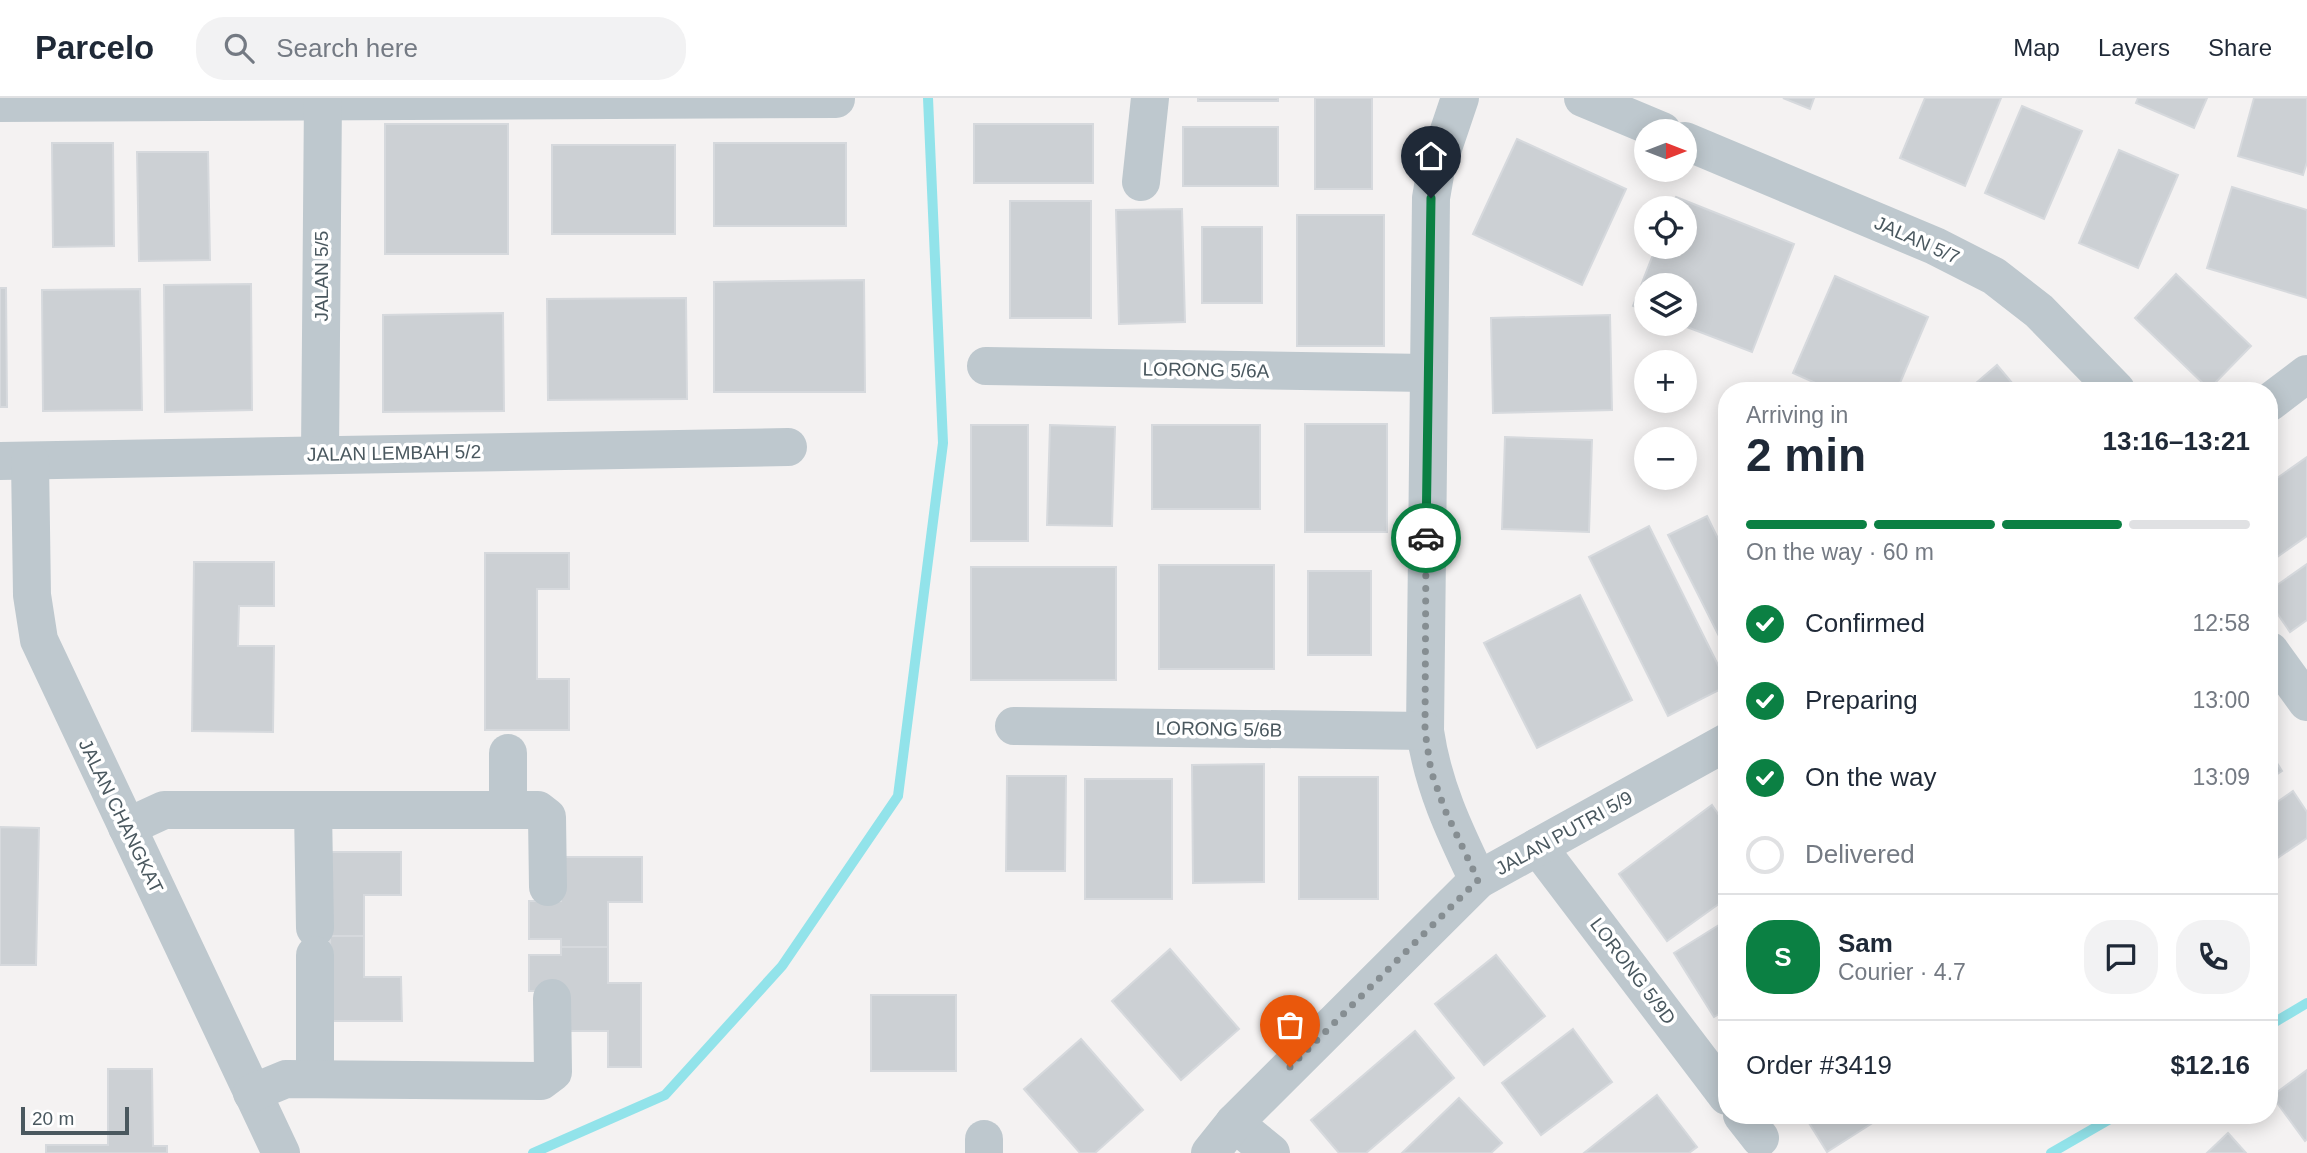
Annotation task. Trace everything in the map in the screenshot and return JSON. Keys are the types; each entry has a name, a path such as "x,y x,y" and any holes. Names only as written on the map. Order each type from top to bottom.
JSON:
{"street":[{"path":"1142,182 1150,98"},
{"path":"1460,98 1436,169 1431,198 1425,731 1431,771 1445,810 1478,880"},
{"path":"1583,98 1634,119"},
{"path":"0,103 836,99"},
{"name":"JALAN 5/5","path":"320,454 323,100"},
{"name":"JALAN 5/7","path":"1698,146 1935,246 1994,276 2039,311 2108,382"},
{"name":"LORONG 5/6A","path":"986,366 1427,373"},
{"path":"2278,396 2307,374"},
{"name":"JALAN LEMBAH 5/2","path":"15,461 788,447"},
{"name":"JALAN CHANGKAT","path":"15,461 39,640 281,1153"},
{"path":"2278,662 2307,702"},
{"name":"LORONG 5/6B","path":"1014,726 1425,731"},
{"name":"JALAN PUTRI 5/9","path":"1210,1153 1234,1123 1478,880 1718,747"},
{"path":"508,753 508,810"},
{"path":"127,827 164,810 538,810 547,817 548,887"},
{"path":"313,810 315,1079"},
{"name":"LORONG 5/9D","path":"1538,847 1718,1084"},
{"path":"252,1093 286,1079 547,1079 552,1072 552,998"},
{"path":"1234,1123 1271,1153"}],"building":[{"path":"1198,98 1278,98 1278,101 1198,101"},
{"path":"1315,98 1372,98 1372,189 1315,189"},
{"path":"1783,98 1814,98 1810,109"},
{"path":"1925,98 2001,98 1965,186 1900,158"},
{"path":"2138,98 2207,98 2194,128 2136,103"},
{"path":"2254,98 2307,98 2307,162 2303,175 2238,156"},
{"path":"2022,106 2082,131 2044,219 1985,193"},
{"path":"385,124 508,124 508,254 385,254"},
{"path":"974,124 1093,124 1093,183 974,183"},
{"path":"1183,127 1278,127 1278,186 1183,186"},
{"path":"1517,139 1626,189 1582,285 1473,234"},
{"path":"52,143 113,143 114,246 53,247"},
{"path":"714,143 846,143 846,226 714,226"},
{"path":"552,145 675,145 675,234 552,234"},
{"path":"2119,150 2178,175 2138,268 2079,243"},
{"path":"137,152 208,152 210,260 139,261"},
{"path":"2232,187 2307,210 2307,298 2207,268"},
{"path":"1010,201 1091,201 1091,318 1010,318"},
{"path":"1697,205 1794,244 1752,352 1697,331 1697,273 1646,273 1651,259 1697,259"},
{"path":"1182,209 1185,322 1119,324 1116,210"},
{"path":"1297,215 1384,215 1384,346 1297,346"},
{"path":"1202,227 1262,227 1262,303 1202,303"},
{"path":"2176,274 2251,346 2216,382 2202,382 2135,318"},
{"path":"1835,276 1928,317 1900,382 1813,382 1793,373"},
{"path":"864,280 865,392 714,392 714,282"},
{"path":"251,284 252,410 165,412 164,285"},
{"path":"0,288 6,288 7,407 0,407"},
{"path":"140,289 142,410 43,411 42,290"},
{"path":"686,298 687,399 548,400 547,299"},
{"path":"503,313 504,411 383,412 383,315"},
{"path":"1610,315 1612,410 1493,413 1491,318"},
{"path":"1997,365 2011,382 1977,382"},
{"path":"1305,424 1387,424 1387,532 1305,532"},
{"path":"971,425 1028,425 1028,541 971,541"},
{"path":"1050,425 1115,427 1112,526 1047,525"},
{"path":"1152,425 1260,425 1260,509 1152,509"},
{"path":"1505,437 1592,440 1589,532 1502,529"},
{"path":"2307,457 2307,536 2278,556 2278,477"},
{"path":"1707,516 1718,539 1718,634 1668,535"},
{"path":"1649,526 1718,665 1718,691 1668,716 1589,557"},
{"path":"485,553 569,553 569,589 537,589 537,679 569,679 569,730 485,730"},
{"path":"194,562 274,562 274,606 239,606 238,646 274,646 273,732 192,731"},
{"path":"2307,564 2307,620 2290,632 2278,615 2278,584"},
{"path":"1159,565 1274,565 1274,669 1159,669"},
{"path":"971,567 1116,567 1116,680 971,680"},
{"path":"1308,571 1371,571 1371,655 1308,655"},
{"path":"1580,595 1632,700 1537,748 1484,643"},
{"path":"1264,764 1264,882 1193,883 1192,765"},
{"path":"1007,776 1066,776 1065,871 1006,871"},
{"path":"1299,777 1378,777 1378,899 1299,899"},
{"path":"1085,779 1172,779 1172,899 1085,899"},
{"path":"2293,791 2307,812 2307,838 2278,858 2278,801"},
{"path":"1712,805 1718,814 1718,904 1667,941 1619,874"},
{"path":"0,827 39,828 36,965 0,965"},
{"path":"330,852 401,852 401,895 364,895 364,936 330,936"},
{"path":"561,857 642,857 642,902 608,902 608,947 561,947 561,939 529,939 529,901 561,901"},
{"path":"1718,926 1718,1015 1714,1017 1674,953"},
{"path":"330,936 364,936 364,977 401,977 402,1021 331,1021"},
{"path":"561,947 608,947 608,983 641,983 641,1067 608,1067 608,1031 561,1031 561,991 529,991 529,955 561,955"},
{"path":"1170,949 1239,1029 1181,1080 1112,1001"},
{"path":"1496,955 1545,1016 1484,1065 1435,1004"},
{"path":"871,995 956,995 956,1071 871,1071"},
{"path":"1573,1029 1612,1082 1541,1135 1502,1083"},
{"path":"1415,1031 1454,1078 1366,1153 1339,1153 1311,1120"},
{"path":"1081,1039 1143,1110 1095,1153 1080,1153 1024,1089"},
{"path":"108,1069 152,1069 153,1146 167,1146 167,1153 46,1153 46,1145 108,1145"},
{"path":"2307,1070 2305,1141 2278,1104 2278,1092"},
{"path":"1657,1095 1697,1147 1689,1153 1584,1153"},
{"path":"1459,1098 1502,1143 1491,1153 1402,1153"},
{"path":"1810,1124 1871,1124 1827,1152"},
{"path":"2228,1133 2246,1153 2207,1153"}],"waterway":[{"path":"533,1153 665,1095 782,966 898,796 943,443 928,98"},
{"path":"2278,1020 2307,1003"},
{"path":"2051,1153 2101,1124"}],"way so far":[{"path":"1290,1067 1478,880 1445,810 1431,771 1425,731 1426,538"}],"route":[{"path":"1426,538 1431,198"}]}
